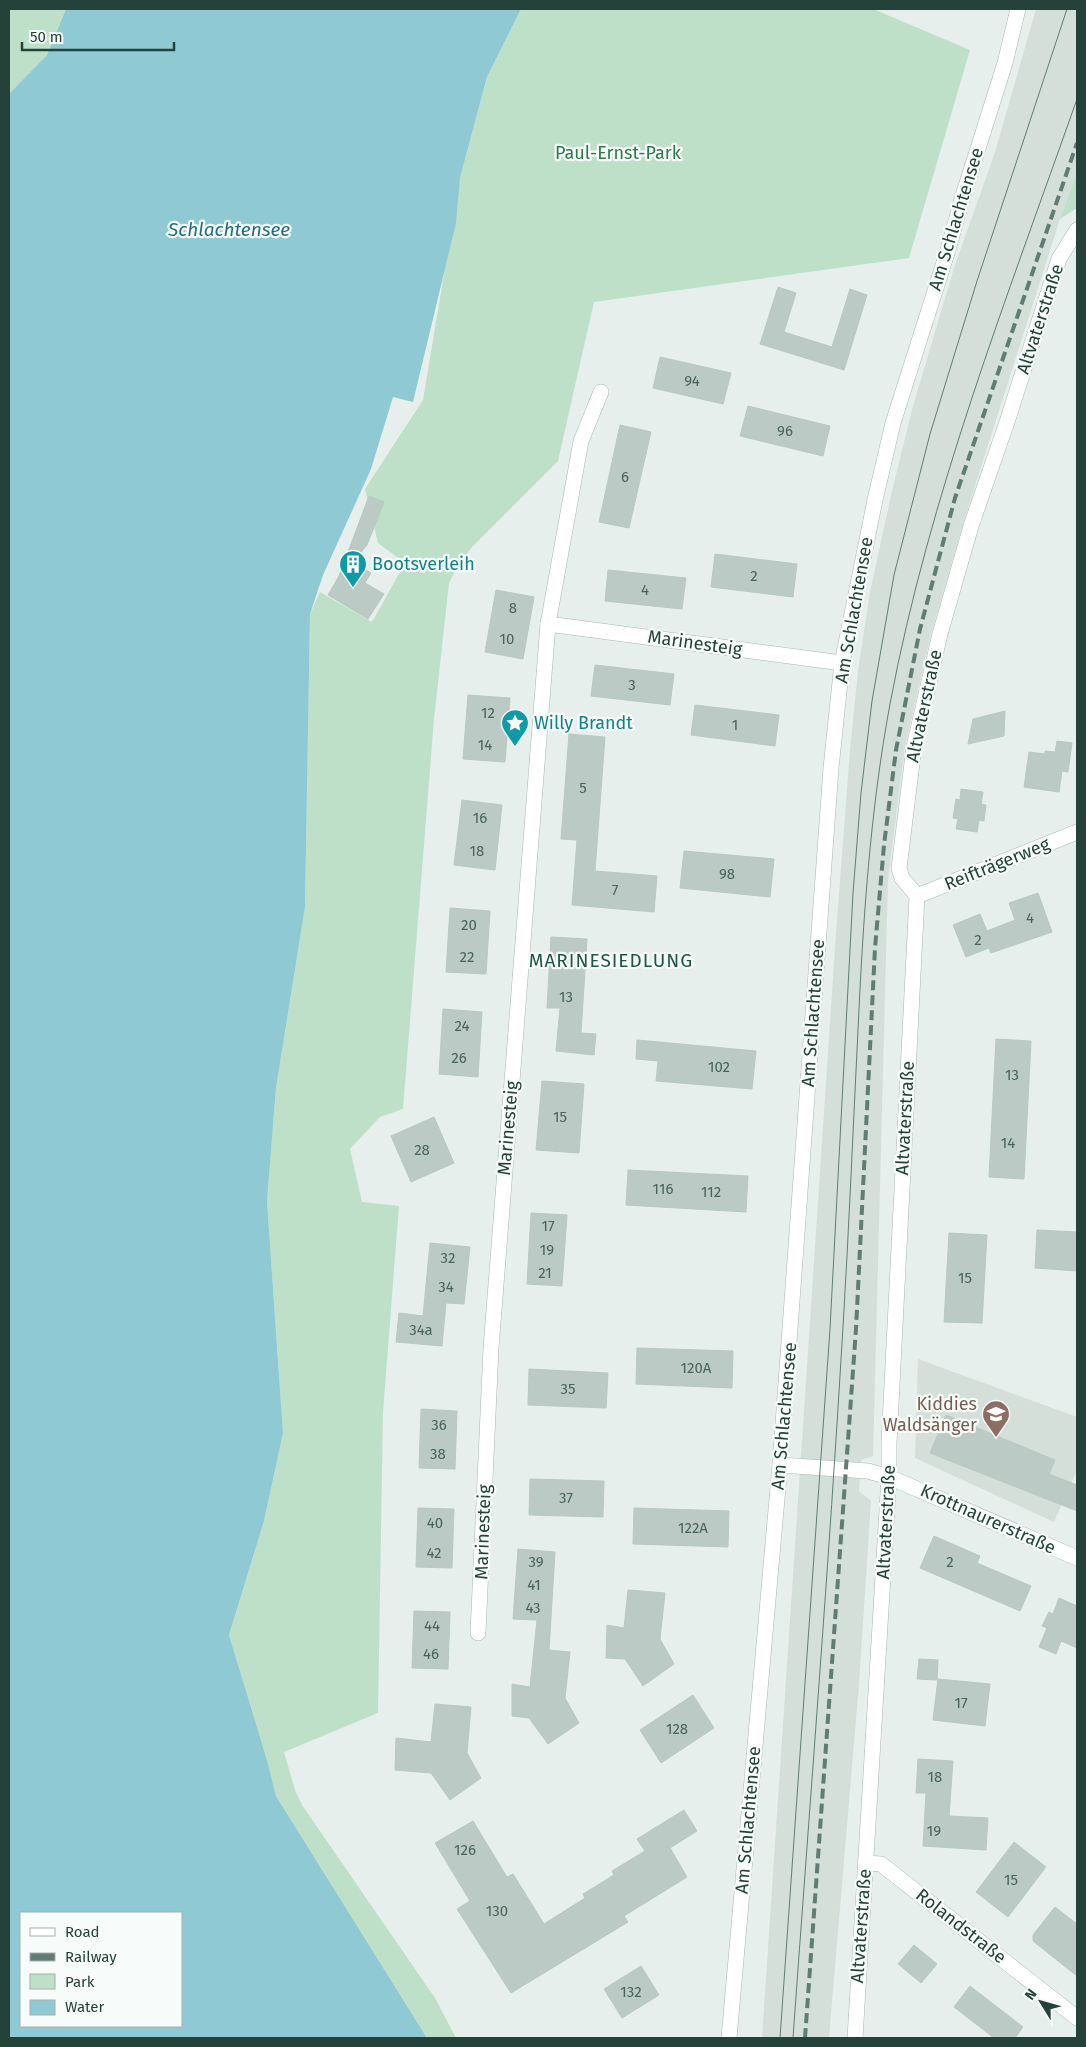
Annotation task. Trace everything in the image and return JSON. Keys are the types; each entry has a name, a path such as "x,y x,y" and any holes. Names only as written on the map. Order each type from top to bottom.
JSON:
{"street":[{"name":"Am Schlachtensee","path":"729,2038 780,1465 831,768 842,663 874,500 893,423 1005,63 1018,9"},
{"name":"Altvaterstraße","path":"854,2038 889,1476 889,1443 917,896 902,878 899,868 914,747 940,634 971,526 1010,413 1059,259 1077,230"},
{"name":"Marinesteig","path":"478,1633 491,1348 548,624 581,441 601,392"},
{"name":"Marinesteig","path":"548,624 842,663"},
{"name":"Reifträgerweg","path":"917,896 1077,832"},
{"name":"Krottnaurerstraße","path":"780,1465 868,1471 889,1476 1077,1558"},
{"name":"Rolandstraße","path":"866,1862 881,1864 1077,2018"}],"shaded area":[{"path":"1036,9 1077,9 1077,172 1060,219 962,527 931,634 905,747 888,880 873,1456 861,1460 859,1491 871,1501 859,1684 829,2038 762,2038 836,933 858,671 870,592 913,406 954,268 995,152"},
{"name":"Kiddies Waldsänger","path":"918,1359 1077,1417 1077,1470 1054,1522 915,1458"}],"green space":[{"path":"9,9 66,9 47,55 9,94"},
{"name":"Paul-Ernst-Park","path":"521,9 873,9 970,50 909,258 594,302 558,461 473,546 459,563 449,583 434,719 403,1109 380,1117 350,1149 362,1202 399,1206 383,1412 378,1713 284,1752 295,1790 302,1805 435,1998 456,2038 427,2038 276,1796 229,1635 264,1521 283,1433 267,1201 276,1088 305,907 310,614 320,592 372,622 405,563 378,543 365,489 423,400 460,178 487,77"},
{"path":"1077,172 1077,208 1060,219"}],"water":[{"name":"Schlachtensee","path":"66,9 521,9 487,77 460,178 456,223 413,402 393,397 371,469 323,575 310,614 305,907 276,1088 267,1201 283,1433 264,1521 229,1635 276,1796 427,2038 9,2038 9,94 47,55"}],"building":[{"path":"778,287 796,293 784,332 832,347 850,289 867,295 844,370 760,344"},
{"path":"660,357 731,373 723,404 653,388"},
{"path":"748,406 830,426 823,456 740,436"},
{"path":"620,425 651,432 629,528 599,522"},
{"name":"Bootsverleih","path":"369,496 384,502 367,545 353,562 371,573 365,583 384,594 368,619 328,595 339,576"},
{"path":"715,554 797,564 793,597 711,587"},
{"path":"608,570 686,578 682,609 605,601"},
{"path":"496,590 534,597 523,659 485,652"},
{"path":"595,665 674,674 670,705 591,696"},
{"path":"468,695 510,698 505,762 463,759"},
{"path":"695,705 779,715 775,746 691,735"},
{"path":"1005,711 1004,736 968,744 973,719"},
{"path":"569,734 605,737 595,871 657,876 654,912 572,905 577,840 561,839"},
{"path":"1057,741 1072,743 1068,772 1062,771 1059,792 1024,787 1029,752 1045,754 1045,751 1055,752"},
{"path":"961,789 983,792 981,804 986,805 984,821 979,820 977,832 956,829 958,819 953,818 956,799 960,800"},
{"path":"462,800 502,805 495,870 454,865"},
{"path":"684,851 774,859 770,897 680,888"},
{"path":"1038,893 1052,932 991,953 989,948 966,957 953,925 980,914 987,931 1015,920 1009,903"},
{"path":"450,908 490,911 486,974 446,972"},
{"path":"551,937 587,939 581,1033 596,1034 594,1055 556,1051 560,1008 547,1008"},
{"path":"443,1009 482,1012 478,1077 439,1074"},
{"path":"996,1039 1031,1041 1024,1179 989,1177"},
{"path":"637,1040 756,1051 752,1089 656,1081 658,1061 636,1059"},
{"path":"542,1081 584,1084 579,1153 536,1150"},
{"path":"434,1117 454,1163 411,1182 391,1136"},
{"path":"628,1170 748,1176 746,1212 626,1205"},
{"path":"531,1213 567,1215 562,1286 527,1284"},
{"path":"1037,1230 1077,1232 1077,1271 1035,1268"},
{"path":"949,1233 987,1235 982,1323 944,1322"},
{"path":"430,1243 470,1247 464,1304 446,1303 442,1346 396,1342 399,1313 423,1316"},
{"path":"637,1348 733,1351 732,1388 636,1384"},
{"path":"529,1369 608,1373 606,1408 528,1405"},
{"path":"421,1409 457,1411 455,1469 419,1468"},
{"path":"946,1415 1055,1460 1049,1474 1077,1485 1077,1511 930,1453"},
{"path":"530,1479 604,1481 603,1517 529,1515"},
{"path":"418,1508 454,1509 452,1568 416,1567"},
{"path":"634,1508 729,1511 728,1547 633,1544"},
{"path":"934,1536 980,1556 977,1563 1031,1586 1020,1611 920,1568"},
{"path":"518,1549 555,1552 549,1650 570,1652 565,1698 579,1723 548,1744 529,1718 512,1716 512,1684 530,1687 537,1620 513,1619"},
{"path":"628,1590 665,1593 660,1639 674,1664 643,1686 625,1659 606,1658 607,1625 624,1628"},
{"path":"1059,1598 1077,1606 1077,1648 1061,1641 1056,1654 1039,1647 1047,1628 1042,1626 1049,1612 1053,1614"},
{"path":"414,1611 450,1612 448,1669 412,1668"},
{"path":"919,1659 938,1660 937,1680 917,1679"},
{"path":"938,1679 990,1684 985,1726 933,1720"},
{"path":"693,1695 714,1728 661,1763 640,1730"},
{"path":"435,1704 471,1707 467,1753 481,1778 450,1800 431,1773 395,1770 396,1738 431,1742"},
{"path":"918,1759 953,1761 949,1816 988,1818 986,1850 923,1846 926,1793 916,1793"},
{"path":"684,1810 697,1831 670,1848 687,1877 624,1916 628,1922 511,1993 457,1909 470,1901 435,1843 473,1821 507,1877 513,1874 544,1924 585,1898 583,1894 614,1875 612,1871 645,1851 637,1839"},
{"path":"1014,1842 1046,1867 1008,1917 976,1892"},
{"path":"1055,1907 1077,1924 1077,1976 1033,1941 1033,1935"},
{"path":"914,1945 937,1964 921,1983 898,1964"},
{"path":"641,1966 659,1995 622,2018 604,1989"},
{"path":"970,1986 1023,2027 1015,2038 994,2038 954,2007"}],"tram line":[{"path":"780,2038 830,1329 853,893 861,793 872,701 894,575 930,434 977,281 1067,9"},
{"path":"793,2038 838,1416 865,907 877,785 890,704 906,626 948,474 997,323 1077,99"}],"railway":[{"path":"805,2038 856,1329 875,948 884,845 896,750 920,629 955,498 1077,143"}],"place":[{"name":"Bootsverleih","path":"353,588"},
{"name":"Willy Brandt","path":"515,747"},
{"name":"Kiddies Waldsänger","path":"996,1438"}],"district":[{"name":"MARINESIEDLUNG","path":"611,960"}]}
